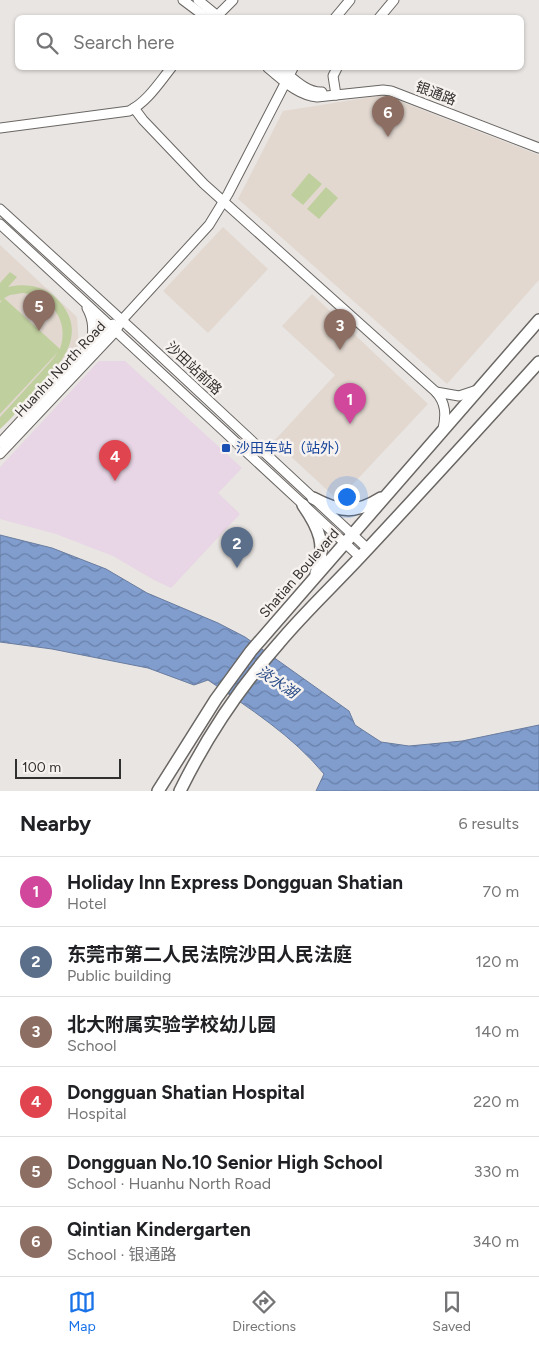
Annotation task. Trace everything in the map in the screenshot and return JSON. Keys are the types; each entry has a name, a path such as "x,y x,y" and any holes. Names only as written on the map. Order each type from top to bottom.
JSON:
{"main road":[{"name":"Shatian Boulevard","path":"158,791 233,674 267,632 539,320"},
{"path":"180,791 228,709 245,684 279,642 364,553 539,362"},
{"path":"313,498 329,506 347,511 375,502 392,490"},
{"path":"303,505 313,520 319,534 321,546 320,559 311,582"}],"street":[{"path":"183,0 203,15"},
{"path":"198,0 215,15"},
{"path":"219,15 232,0"},
{"path":"338,15 350,0"},
{"path":"382,15 394,0"},
{"path":"0,128 129,111 145,100 169,70"},
{"name":"银通路","path":"275,70 289,74 298,92 307,96 317,97 392,86 539,142"},
{"path":"336,70 333,76 336,93"},
{"path":"122,320 209,225 224,202 289,74"},
{"name":"银通路","path":"336,93 391,91 539,148"},
{"path":"134,108 167,146 224,202 436,392 446,412 443,430"},
{"name":"沙田站前路","path":"0,208 313,498 364,553"},
{"name":"沙田站前路","path":"0,224 303,505 349,539"},
{"path":"85,304 92,320 92,339 89,348"},
{"name":"Huanhu North Road","path":"0,443 89,348 122,320"},
{"name":"Huanhu North Road","path":"0,454 112,329"},
{"path":"436,392 459,396 477,390"}],"shaded area":[{"path":"384,95 539,155 539,280 447,384 238,199 283,111"},
{"path":"223,227 268,269 208,333 163,291"},
{"path":"0,245 77,317 79,345 0,429"},
{"path":"312,294 428,404 338,500 274,441 335,375 282,326"},
{"path":"99,361 125,361 242,468 218,493 240,514 171,588 113,556 56,534 0,519 0,467"}],"green space":[{"path":"309,173 322,184 303,205 291,195"},
{"path":"326,187 338,198 319,219 307,209"},
{"path":"10,272 17,277 8,287 22,285 35,287 53,295 67,313 72,326 71,338 61,361 0,429 0,417 58,352 0,414 0,303 2,300 0,301 0,283","holes":["23,293 42,299 56,312 62,329 60,349 4,298"]}],"water":[{"name":"淡水湖","path":"0,535 52,548 106,569 147,593 218,623 245,637 349,711 355,725 381,742 409,746 462,741 539,725 539,791 316,791 324,774 312,760 270,723 208,680 194,685 148,668 52,649 0,642"}],"place":[{"name":"Qintian Kindergarten","path":"388,137"},
{"name":"Dongguan No.10 Senior High School","path":"39,331"},
{"name":"北大附属实验学校幼儿园","path":"340,350"},
{"name":"Holiday Inn Express Dongguan Shatian","path":"350,424"},
{"name":"沙田车站（站外）","path":"226,448"},
{"name":"Dongguan Shatian Hospital","path":"115,481"},
{"name":"东莞市第二人民法院沙田人民法庭","path":"237,568"}]}
